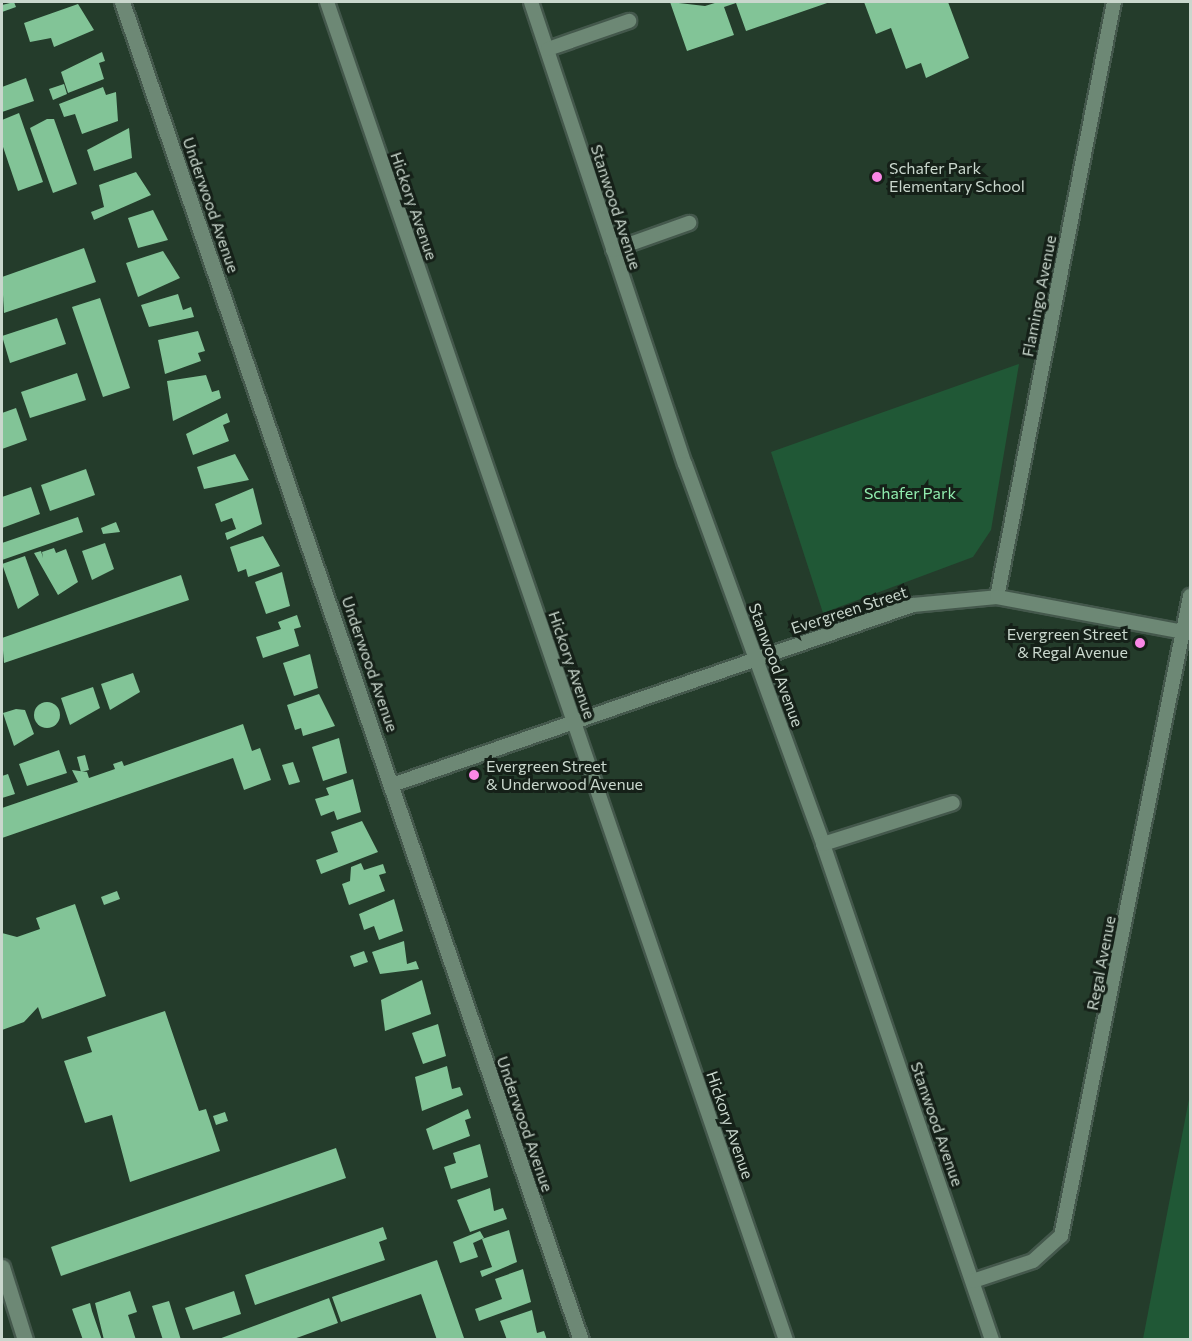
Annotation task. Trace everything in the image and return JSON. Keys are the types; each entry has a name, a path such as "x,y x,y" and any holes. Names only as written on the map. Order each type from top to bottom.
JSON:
{"street":[{"name":"Underwood Avenue","path":"122,2 581,1340"},
{"name":"Hickory Avenue","path":"327,2 786,1340"},
{"name":"Stanwood Avenue","path":"531,2 613,250 823,844 992,1340"},
{"name":"Flamingo Avenue","path":"997,597 1114,2"},
{"path":"548,50 629,21"},
{"path":"613,250 689,223"},
{"name":"Regal Avenue","path":"973,1281 1033,1261 1061,1236 1187,633 1191,596"},
{"name":"Evergreen Street","path":"392,785 913,605 997,597 1187,633"},
{"path":"823,844 953,803"},
{"path":"2,1267 25,1340"}],"green space":[{"name":"Schafer Park","path":"1019,364 991,530 973,557 823,613 771,452"},
{"path":"1190,1094 1190,1339 1143,1339"}],"building":[{"path":"14,2 16,7 2,12 2,5"},
{"path":"670,2 705,6 718,2 830,2 746,31 736,3 724,7 734,35 687,51"},
{"path":"864,2 948,2 969,58 926,78 921,63 906,69 891,28 876,34"},
{"path":"78,4 94,30 54,47 51,38 30,42 24,23"},
{"path":"102,52 105,61 99,63 104,79 68,93 61,72"},
{"path":"26,78 34,101 2,112 2,87"},
{"path":"64,84 67,94 53,100 49,89"},
{"path":"103,87 106,95 116,92 118,121 82,134 75,114 64,117 59,104"},
{"path":"19,113 43,182 18,191 2,144 2,120"},
{"path":"47,119 54,119 77,184 53,193 30,128"},
{"path":"129,128 132,158 94,171 87,150"},
{"path":"136,172 151,195 94,220 91,212 104,207 99,185"},
{"path":"153,210 168,240 138,248 128,218"},
{"path":"84,248 96,282 4,313 2,277"},
{"path":"163,251 180,278 138,297 126,263"},
{"path":"178,294 183,310 191,307 194,317 149,327 141,305"},
{"path":"100,298 130,388 103,397 72,307"},
{"path":"57,318 66,344 10,363 2,336"},
{"path":"198,331 205,351 198,353 201,361 165,374 158,340"},
{"path":"77,373 86,400 30,418 21,392"},
{"path":"206,375 212,392 219,390 221,398 173,421 167,381"},
{"path":"16,408 27,440 2,449 2,413"},
{"path":"227,413 230,422 223,425 229,441 193,455 186,434"},
{"path":"235,454 249,480 204,489 197,467"},
{"path":"86,469 95,495 50,511 41,485"},
{"path":"31,487 40,514 2,528 2,497"},
{"path":"253,488 262,524 227,540 225,533 236,529 232,518 221,522 215,504"},
{"path":"78,517 83,532 2,560 2,543"},
{"path":"116,522 120,532 103,534 101,528"},
{"path":"263,536 280,566 248,577 246,569 238,572 230,547"},
{"path":"105,543 114,569 92,580 82,551"},
{"path":"54,548 56,553 66,549 78,582 58,595 34,553 41,551 43,558 42,552"},
{"path":"25,556 39,595 18,609 2,564"},
{"path":"282,572 290,606 266,614 255,582"},
{"path":"181,575 189,600 4,663 2,638"},
{"path":"297,615 301,627 294,629 299,646 263,658 256,637 281,629 278,622"},
{"path":"310,654 318,688 294,696 283,663"},
{"path":"133,673 140,692 110,710 101,684"},
{"path":"93,687 100,708 70,725 61,698"},
{"path":"319,694 335,726 303,736 301,728 295,730 287,705"},
{"path":"47,702 57,705 60,715 57,725 47,728 37,725 34,715 37,705"},
{"path":"16,709 25,710 34,734 14,746 3,713"},
{"path":"243,724 252,751 260,748 271,780 244,790 233,758 2,838 2,808 78,782 72,770 87,772 89,778 115,769 113,764 122,761 124,766"},
{"path":"339,738 347,773 323,781 312,747"},
{"path":"59,750 67,773 27,786 19,764"},
{"path":"85,755 89,770 81,772 77,757"},
{"path":"293,762 300,782 289,785 282,765"},
{"path":"8,774 15,794 2,798 2,776"},
{"path":"353,779 361,812 337,820 334,811 321,816 315,799 329,795 326,788"},
{"path":"362,821 378,852 321,874 316,860 338,852 331,832"},
{"path":"361,863 364,870 383,864 386,873 379,875 385,891 349,905 342,884 350,881 351,867"},
{"path":"117,891 120,899 104,905 101,897"},
{"path":"394,899 403,931 379,940 374,926 364,930 359,914"},
{"path":"75,904 106,996 42,1019 38,1007 24,1022 2,1030 2,933 17,937 40,929 36,918"},
{"path":"404,941 407,964 416,961 419,969 380,974 372,952"},
{"path":"364,951 368,962 354,967 350,956"},
{"path":"422,980 431,1014 385,1031 381,1000"},
{"path":"165,1011 199,1111 206,1109 220,1151 130,1182 112,1115 85,1123 64,1061 92,1052 87,1037"},
{"path":"438,1024 446,1056 423,1064 412,1033"},
{"path":"447,1066 452,1089 460,1087 463,1095 422,1111 415,1077"},
{"path":"468,1109 471,1118 465,1120 470,1136 433,1150 426,1129"},
{"path":"225,1112 228,1121 216,1125 213,1116"},
{"path":"480,1144 488,1177 451,1189 444,1167 456,1163 453,1153"},
{"path":"336,1148 346,1178 61,1276 51,1247"},
{"path":"490,1188 494,1211 503,1208 507,1219 470,1232 457,1200"},
{"path":"383,1227 387,1239 379,1242 385,1260 255,1305 245,1275"},
{"path":"509,1230 517,1262 482,1277 480,1271 492,1267 482,1239"},
{"path":"480,1231 484,1238 473,1243 478,1257 460,1263 453,1242"},
{"path":"437,1260 464,1338 469,1340 437,1340 421,1294 341,1322 332,1297"},
{"path":"523,1269 531,1302 479,1321 475,1309 502,1299 495,1279"},
{"path":"130,1291 137,1312 128,1315 136,1340 104,1340 95,1303"},
{"path":"234,1291 241,1314 193,1330 185,1308"},
{"path":"329,1298 338,1323 291,1340 216,1340"},
{"path":"169,1301 181,1340 163,1340 152,1306"},
{"path":"90,1303 102,1340 83,1340 72,1309"},
{"path":"532,1310 537,1333 544,1331 547,1340 507,1340 500,1321"}],"place":[{"name":"Schafer Park Elementary School","path":"877,177"},
{"name":"Evergreen Street & Regal Avenue","path":"1140,643"},
{"name":"Evergreen Street & Underwood Avenue","path":"474,775"}]}
